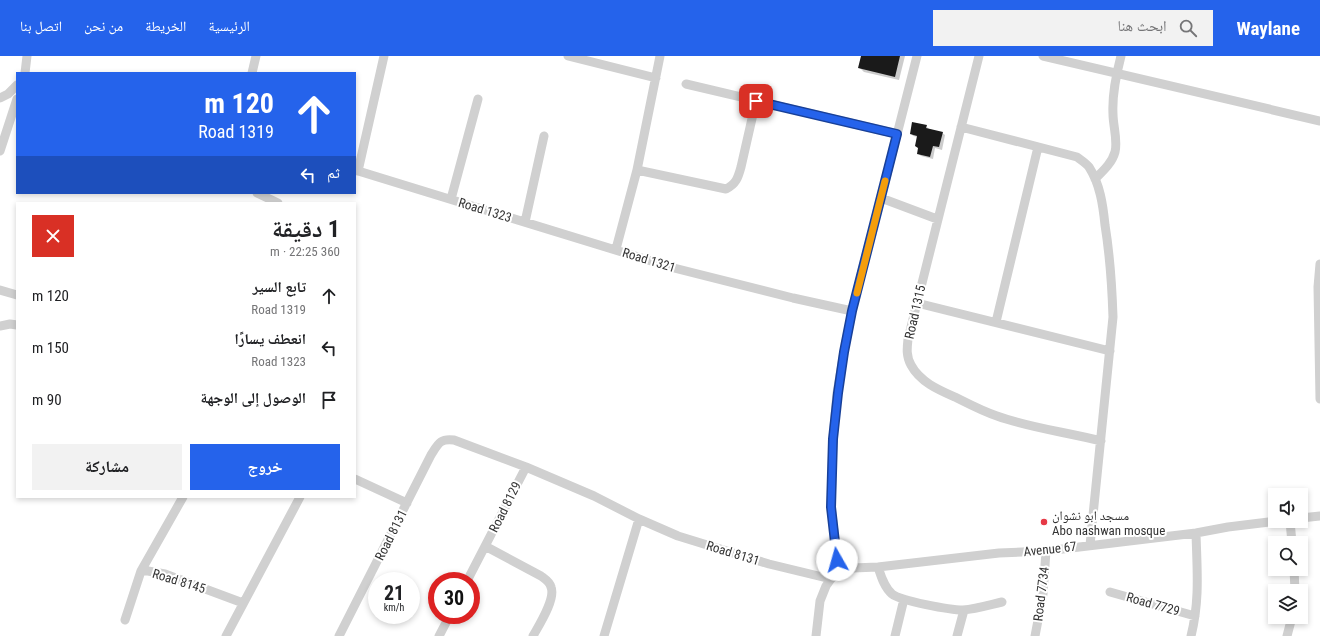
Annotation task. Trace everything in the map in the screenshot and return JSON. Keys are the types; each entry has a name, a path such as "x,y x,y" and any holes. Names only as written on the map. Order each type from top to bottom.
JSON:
{"street":[{"path":"25,72 27,56"},
{"path":"252,72 256,56"},
{"path":"356,170 384,56"},
{"path":"568,56 656,78"},
{"name":"Road 1321","path":"660,56 637,170 616,250 733,284 852,311"},
{"path":"839,573 831,507 833,439 841,372 852,311 917,56"},
{"name":"Road 1315","path":"979,56 908,339 906,353 911,366 930,385 997,416 1033,426 1101,441"},
{"path":"1043,56 1320,121"},
{"path":"1095,179 1108,165 1115,151 1115,134 1112,115 1113,97 1121,56"},
{"path":"686,84 897,134"},
{"path":"0,98 8,94 16,86"},
{"path":"451,199 478,99"},
{"path":"637,170 726,189 733,185 738,178 742,167 756,101"},
{"path":"0,151 16,102"},
{"path":"961,127 1077,157 1088,165 1095,179 1102,202 1112,282 1113,318 1090,545"},
{"path":"525,222 544,136"},
{"path":"996,322 1038,147"},
{"name":"Road 1323","path":"356,170 616,250"},
{"path":"259,194 276,202"},
{"path":"881,198 938,219"},
{"path":"1320,264 1318,287 1320,399"},
{"path":"0,290 16,295"},
{"path":"918,303 1110,351"},
{"path":"0,326 10,324 16,325"},
{"name":"Road 8131","path":"339,636 431,455 438,444 443,440 454,440 526,467 594,496 672,534 769,564 830,579"},
{"name":"Road 8129","path":"472,572 526,467"},
{"path":"356,479 407,503"},
{"path":"141,571 182,498"},
{"path":"226,636 299,498"},
{"path":"1308,517 1320,516"},
{"path":"604,636 639,519"},
{"name":"Avenue 67","path":"830,579 839,573 853,568 999,553 1046,551 1196,533 1268,522"},
{"name":"Road 7729","path":"1191,636 1198,588 1196,533"},
{"name":"Road 8129","path":"485,546 548,580 552,587 550,603 533,636"},
{"name":"Road 7734","path":"1035,636 1043,594 1046,551"},
{"path":"874,567 887,589 892,594 904,600 964,610 1002,602"},
{"name":"Avenue 67","path":"820,610 824,600 836,582 852,573 874,567"},
{"name":"Road 8145","path":"125,620 141,571 165,574 243,603"},
{"path":"816,636 823,593 830,579"},
{"name":"Road 7729","path":"1110,592 1195,616"},
{"path":"895,636 904,600"},
{"path":"957,636 964,610"},
{"path":"439,636 445,624"},
{"path":"1288,636 1291,624"}],"building":[{"path":"861,56 900,56 895,77 858,68"},
{"path":"912,122 927,125 926,128 943,132 939,147 933,146 930,157 917,154 918,148 915,146 917,136 910,134"}],"slow traffic":[{"path":"857,293 885,181"}],"place":[{"name":"مسجد ابو نشوان Abo nashwan mosque","path":"1044,522"}],"route":[{"path":"756,101 897,134 852,311 838,393 833,439 831,507 837,560"}]}
